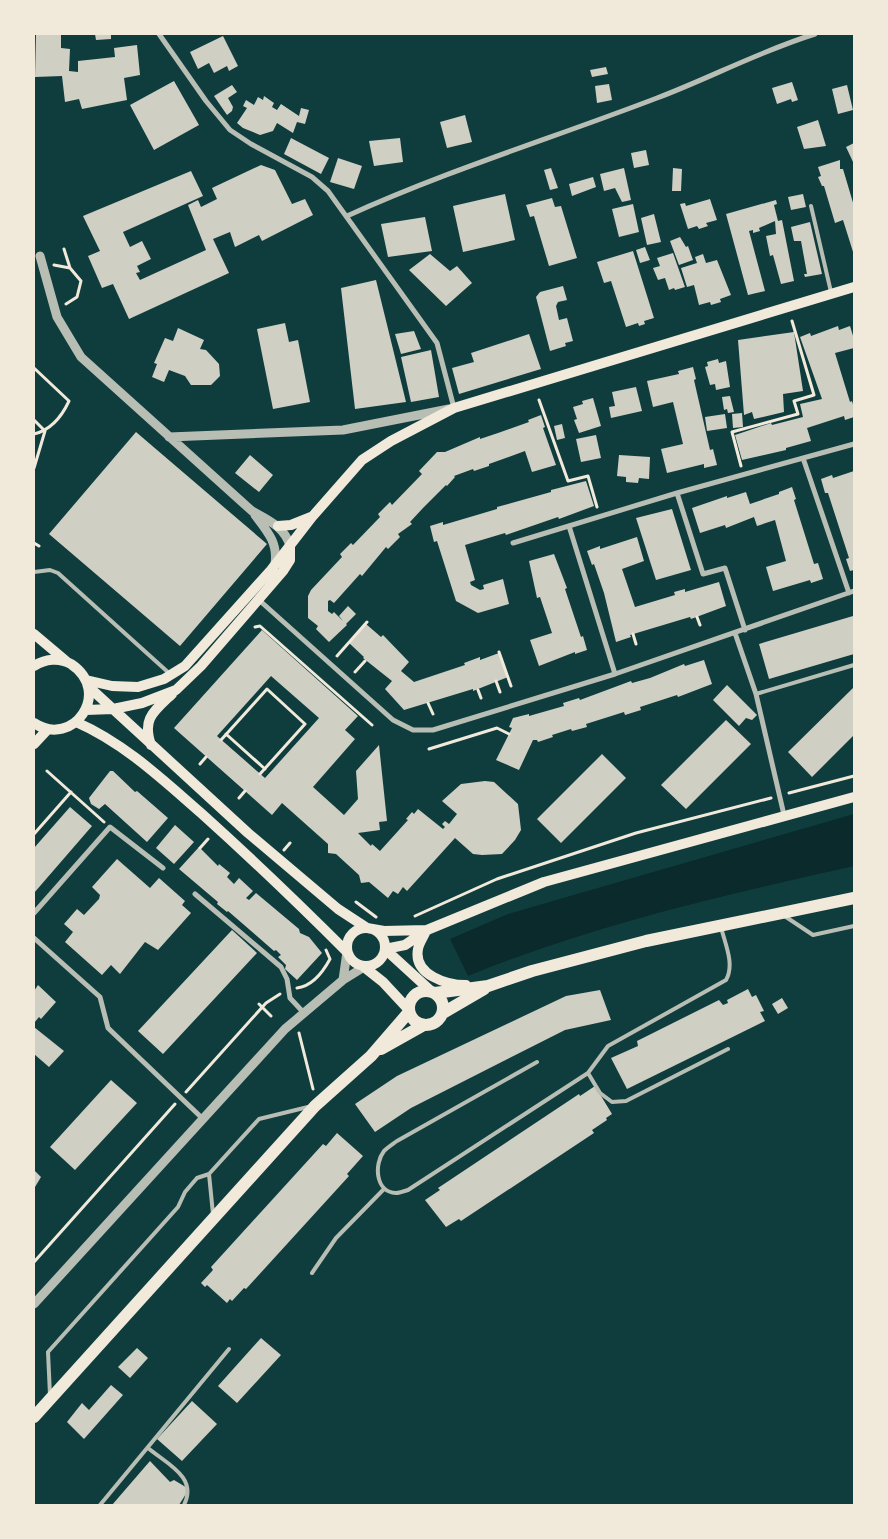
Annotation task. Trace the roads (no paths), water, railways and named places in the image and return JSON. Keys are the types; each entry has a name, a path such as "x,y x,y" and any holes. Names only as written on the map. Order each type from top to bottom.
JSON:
{"main road":[{"path":"87,683 138,687 148,685 171,675 192,659 362,460 390,441 454,408 854,287"},
{"path":"278,526 291,525 312,517"},
{"path":"152,746 147,733 150,718 284,571 290,560 290,546"},
{"path":"34,634 78,669 87,683 112,709 291,870 338,909 367,928 378,932 386,949 443,1002 443,1013 438,1022 422,1026 371,1056"},
{"path":"34,666 45,660 56,659 67,662"},
{"path":"34,723 48,729 67,727 76,722 86,710 87,683"},
{"path":"86,710 112,709 142,703 176,690"},
{"path":"76,722 112,740 166,783 265,871 347,952 353,962 364,967 382,982 409,1011 412,1018 422,1026"},
{"path":"34,744 48,729"},
{"path":"386,949 405,945 427,930 544,882 854,797"},
{"path":"443,1013 488,986 532,971 646,941 854,898"},
{"path":"347,952 348,940 355,931 367,928 384,931 427,930"},
{"path":"427,930 418,948 418,957 427,973 437,980 455,985 488,986"},
{"path":"364,967 376,964 381,960 386,949"},
{"path":"34,1417 315,1106 371,1056 409,1011 412,999 416,995 426,991 433,992 488,986"}],"street":[{"path":"158,34 206,102 230,130 312,177 328,190 437,343 454,408 343,430 169,437"},
{"path":"348,216 484,160 708,78 775,46 815,34"},
{"path":"40,256 57,317 81,357 252,510 278,526 288,537 290,546"},
{"path":"513,543 677,492 854,444"},
{"path":"259,600 369,701 393,720 413,730 433,730 615,674 851,592 802,458"},
{"path":"677,492 703,574 725,568 745,630"},
{"path":"252,510 273,539 277,551 275,564"},
{"path":"569,526 615,674"},
{"path":"734,633 756,694 784,815"},
{"path":"34,913 110,827 162,868"},
{"path":"195,894 281,967 287,979 290,998 304,1013"},
{"path":"34,938 100,997 108,1028 202,1118"},
{"path":"343,980 347,952"},
{"path":"34,1304 272,1042 343,980 364,967"}],"lane":[{"path":"811,206 831,294"},
{"path":"34,572 50,570 58,573 171,675"},
{"path":"756,694 854,665"},
{"path":"781,914 813,935 854,926"},
{"path":"537,1062 397,1141 384,1151 379,1162 378,1173 379,1182 384,1189 396,1193 408,1190 588,1073 608,1046 726,980 730,973 730,963 721,927"},
{"path":"588,1073 600,1093 606,1098 612,1102 626,1101 728,1049"},
{"path":"50,1398 48,1352 178,1207 185,1192 197,1178 209,1174 259,1119 315,1106"},
{"path":"209,1174 213,1217"},
{"path":"312,1273 336,1238 384,1189"},
{"path":"100,1505 228,1349"},
{"path":"148,1448 187,1480 190,1489 184,1505"}],"water":[{"path":"854,814 854,866 707,900 610,926 562,941 468,976 450,939 508,914"}]}
